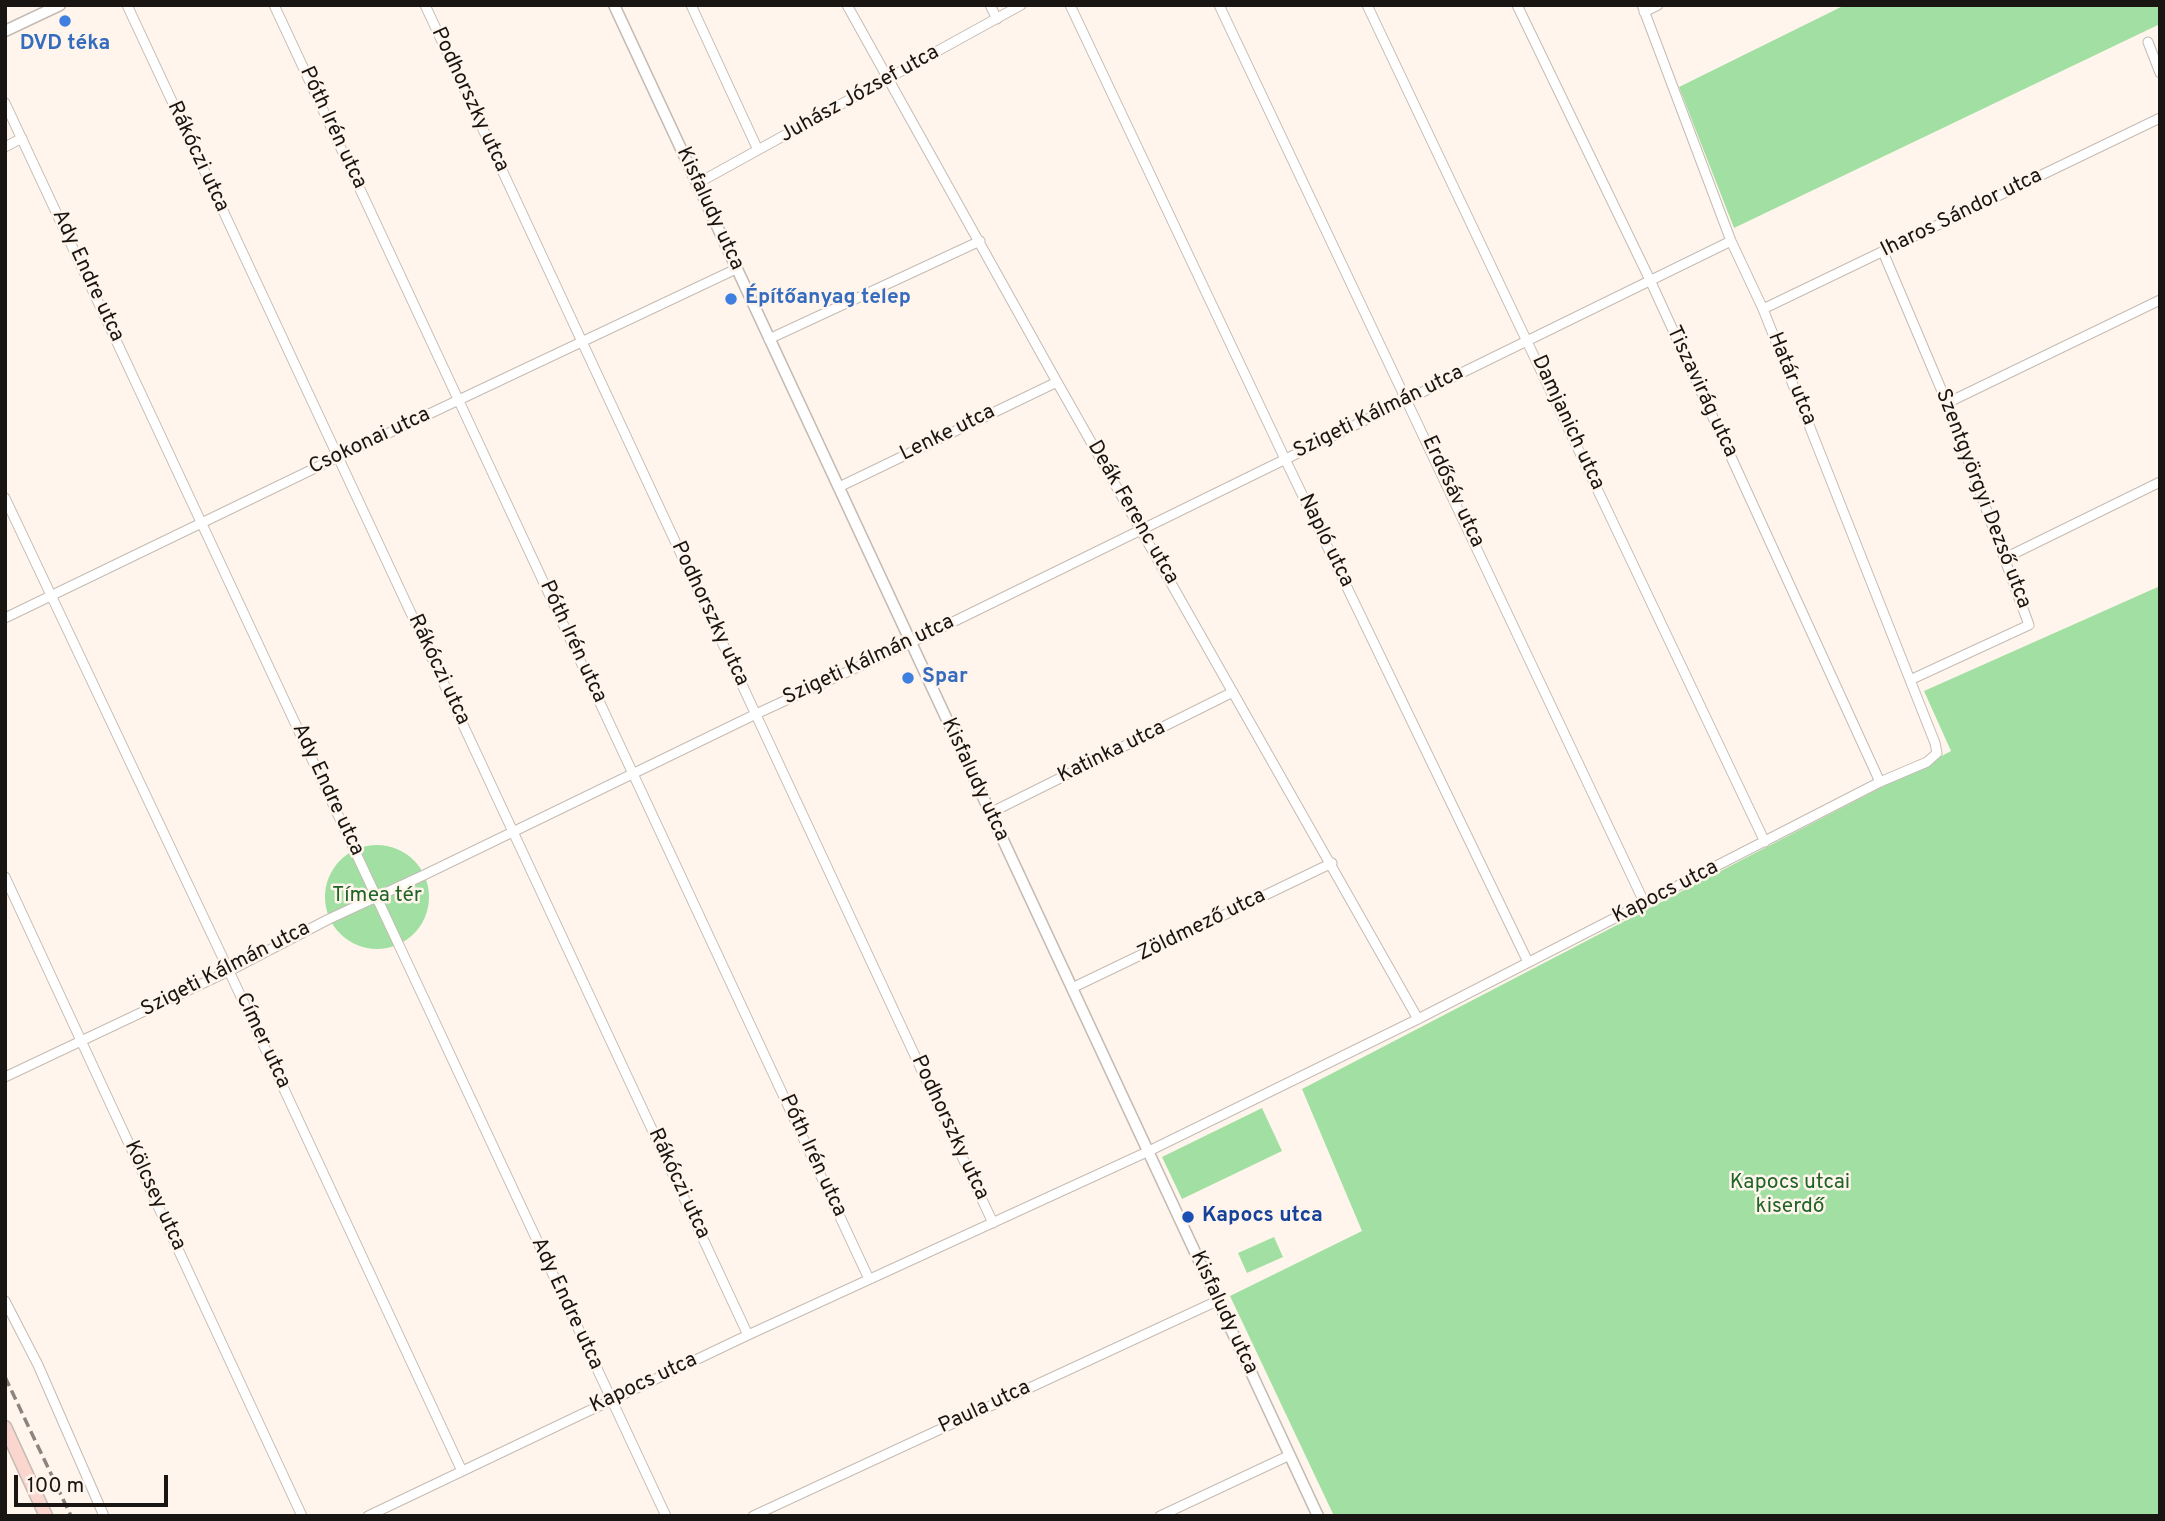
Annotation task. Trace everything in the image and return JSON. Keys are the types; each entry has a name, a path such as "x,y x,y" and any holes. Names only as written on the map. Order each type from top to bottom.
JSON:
{"main road":[{"path":"5,1427 46,1516"}],"street":[{"path":"5,31 60,5"},
{"name":"Rákóczi utca","path":"127,5 748,1335"},
{"name":"Póth Irén utca","path":"274,5 869,1279"},
{"name":"Podhorszky utca","path":"425,5 993,1223"},
{"name":"Kisfaludy utca","path":"614,5 1318,1516"},
{"path":"691,5 758,150"},
{"name":"Deák Ferenc utca","path":"847,5 1418,1019"},
{"path":"990,5 997,19"},
{"name":"Juhász József utca","path":"698,183 1021,5"},
{"name":"Napló utca","path":"1070,5 1528,962"},
{"name":"Erdősáv utca","path":"1219,5 1645,904"},
{"name":"Damjanich utca","path":"1367,5 1765,842"},
{"name":"Tiszavirág utca","path":"1517,5 1650,280 1880,782"},
{"path":"1643,9 1658,5"},
{"name":"Határ utca","path":"1643,9 1731,241 1763,309 1937,753"},
{"path":"2147,42 2160,73"},
{"name":"Ady Endre utca","path":"5,103 666,1516"},
{"name":"Iharos Sándor utca","path":"1763,309 2160,118"},
{"path":"5,147 22,138"},
{"path":"769,339 980,241"},
{"name":"Szigeti Kálmán utca","path":"5,1077 229,971 376,896 910,643 1731,241"},
{"name":"Szentgyörgyi Dezső utca","path":"1883,252 1947,403 2029,625 1910,680"},
{"name":"Csokonai utca","path":"5,618 736,269"},
{"path":"1947,403 2160,300"},
{"name":"Lenke utca","path":"839,487 1057,382"},
{"path":"2006,558 2160,482"},
{"name":"Címer utca","path":"5,498 229,971 461,1471"},
{"name":"Katinka utca","path":"990,813 1233,692"},
{"name":"Kapocs utca","path":"368,1516 748,1335 1149,1151 1418,1019 1880,782 1927,762 1937,753"},
{"name":"Zöldmező utca","path":"1072,988 1332,863"},
{"name":"Kölcsey utca","path":"5,877 302,1516"},
{"path":"5,1301 38,1366 104,1516"},
{"name":"Paula utca","path":"753,1516 1217,1301"},
{"path":"1160,1516 1290,1455"}],"green space":[{"path":"1845,5 2160,5 2160,24 1734,228 1679,87"},
{"name":"Kapocs utcai kiserdő","path":"2160,586 2160,1516 1334,1516 1230,1296 1362,1231 1302,1089 1951,751 1924,691"},
{"name":"Tímea tér","path":"377,845 397,849 414,860 425,877 429,897 425,917 414,934 397,945 377,949 357,945 340,934 329,917 325,897 329,877 340,860 357,849"},
{"path":"1262,1108 1282,1151 1182,1199 1162,1157"},
{"path":"1274,1237 1283,1257 1247,1273 1238,1253"}],"railway":[{"path":"5,1377 71,1516"}],"place":[{"name":"DVD téka","path":"65,21"},
{"name":"Építőanyag telep","path":"731,299"},
{"name":"Spar","path":"908,678"},
{"name":"Kapocs utca","path":"1188,1217"}]}
